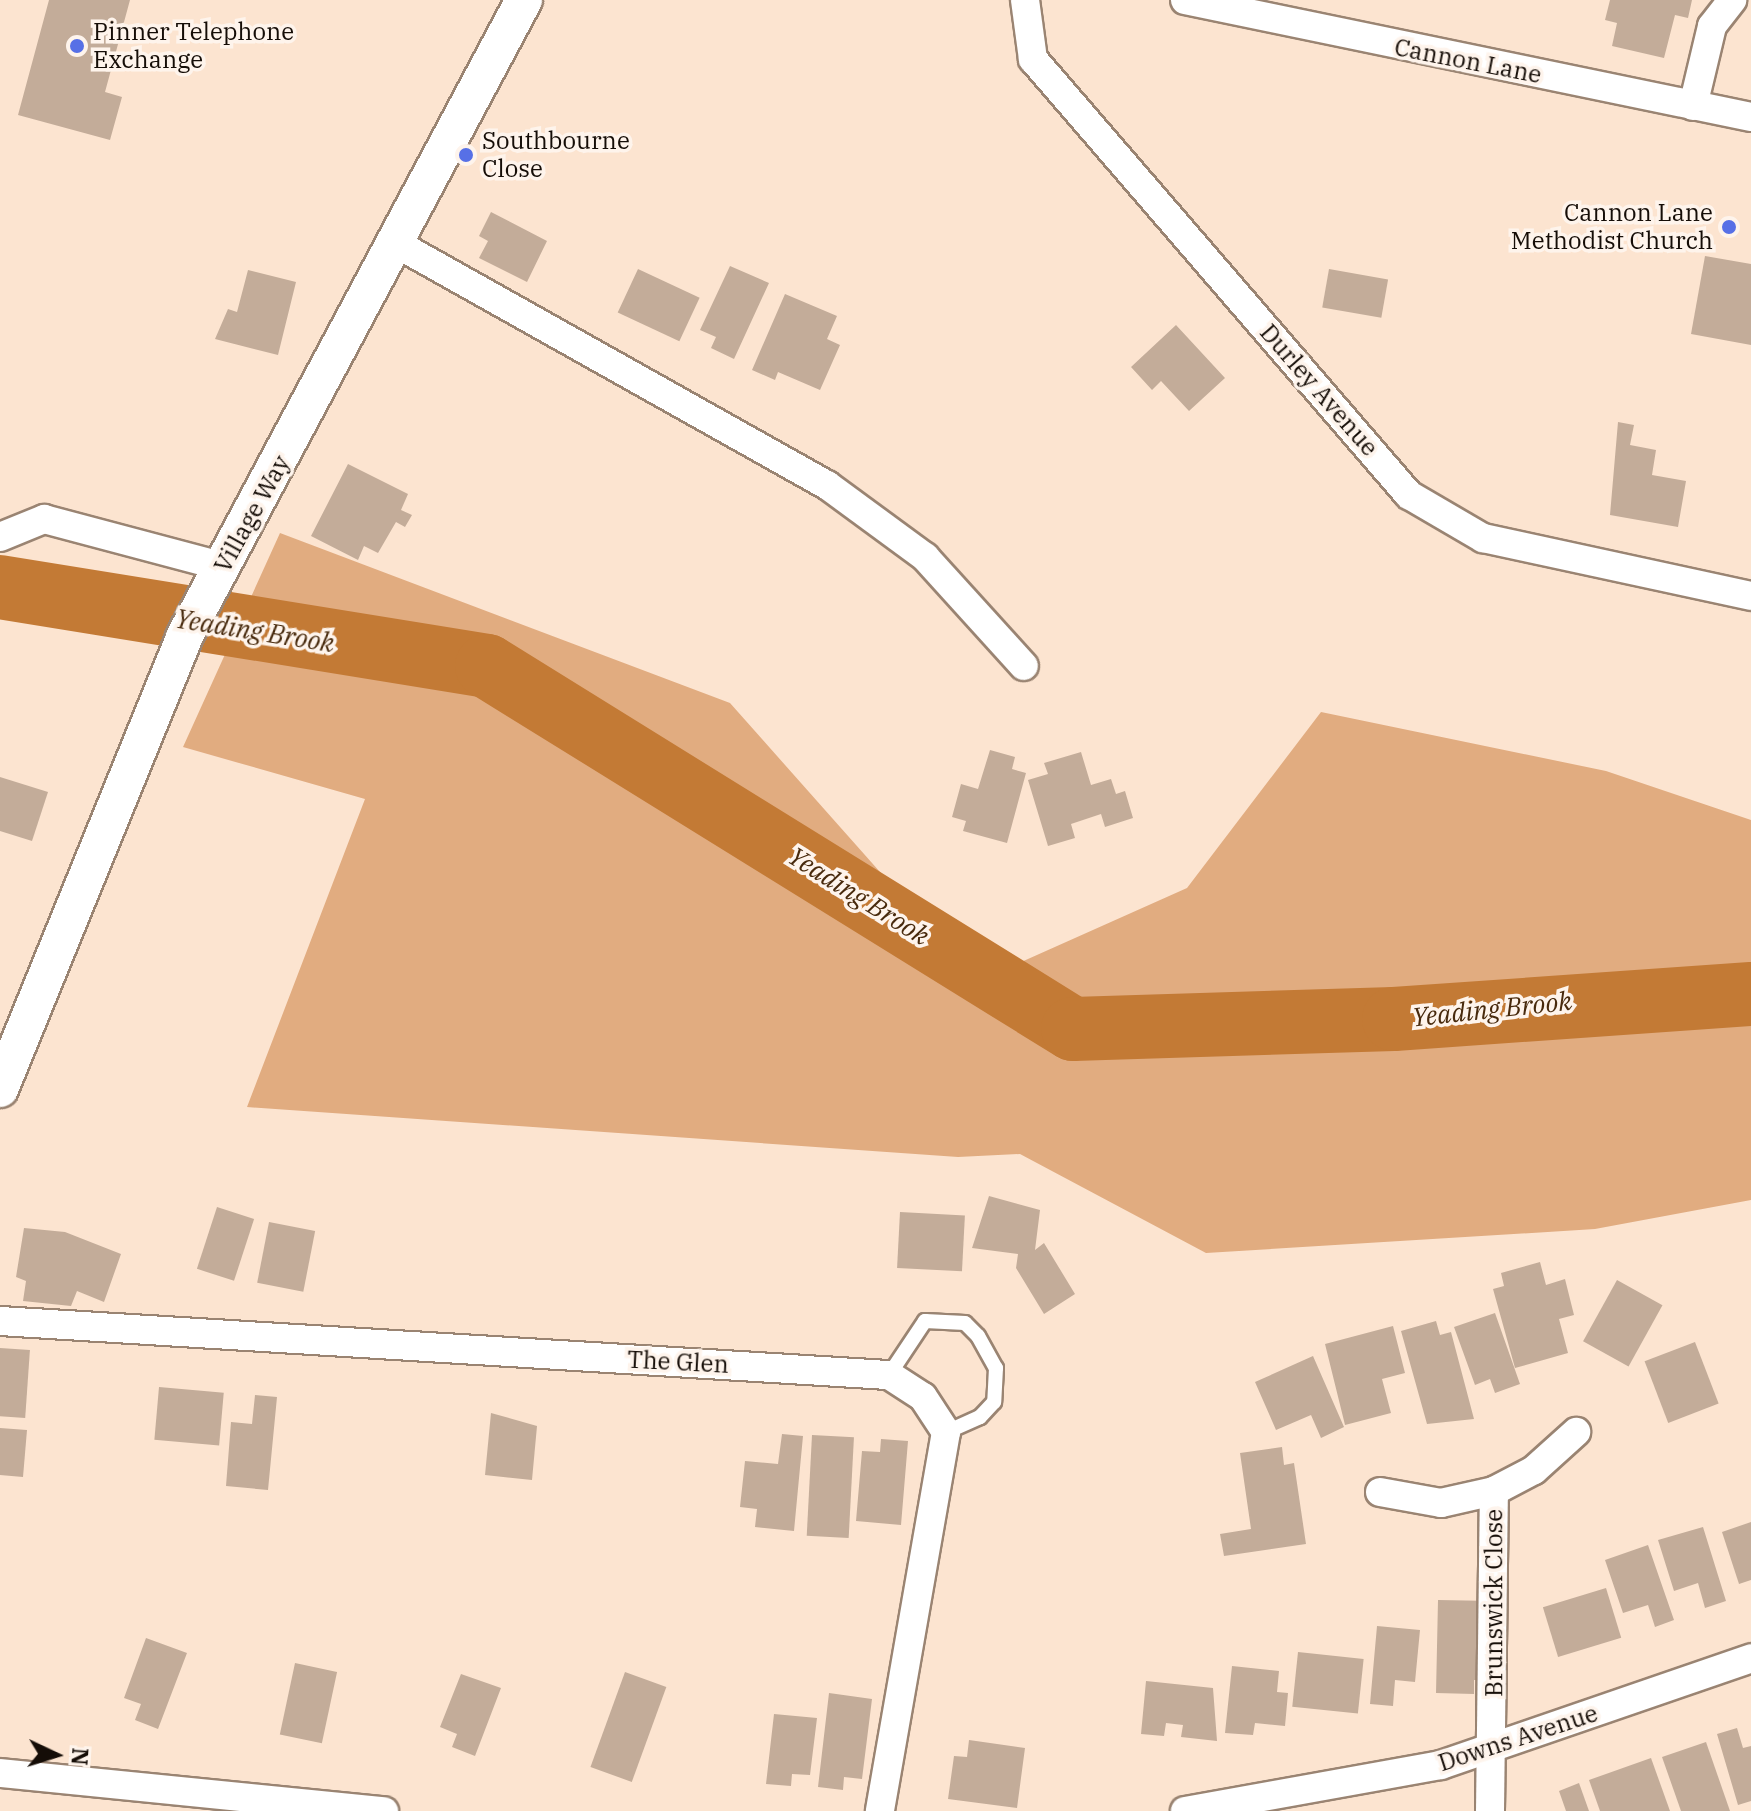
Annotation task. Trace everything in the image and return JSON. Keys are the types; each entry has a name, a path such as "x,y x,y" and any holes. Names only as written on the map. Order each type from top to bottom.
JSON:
{"street":[{"name":"Village Way","path":"0,1089 184,637 399,245 524,0"},
{"name":"Durley Avenue","path":"1025,0 1033,59 1409,495 1483,538 1751,596"},
{"name":"Cannon Lane","path":"1185,0 1272,11 1751,117"},
{"path":"1693,106 1712,26 1732,0"},
{"path":"399,245 827,485 925,557 1024,666"},
{"path":"0,537 44,519 224,567"},
{"name":"The Glen","path":"0,1321 889,1375 923,1397 946,1432"},
{"path":"880,1811 946,1432"},
{"name":"Brunswick Close","path":"1380,1492 1441,1503 1494,1491 1534,1470 1576,1432"},
{"name":"Brunswick Close","path":"1490,1811 1495,1750 1494,1491"},
{"name":"Downs Avenue","path":"1185,1811 1495,1750 1751,1658"},
{"path":"0,1773 384,1811"}],"lane":[{"path":"889,1375 925,1321 954,1320 978,1336 996,1368 994,1402 980,1417 946,1432"}],"shaded area":[{"path":"280,533 730,703 888,881 1019,963 1187,888 1321,712 1606,771 1751,820 1751,1200 1595,1229 1206,1253 1020,1154 958,1157 247,1107 365,799 183,747"}],"building":[{"name":"Pinner Telephone Exchange","path":"49,0 130,0 105,92 122,97 110,140 18,115"},
{"path":"1610,0 1692,0 1688,18 1675,15 1664,58 1612,46 1617,23 1605,20"},
{"path":"491,212 547,241 527,282 479,258 488,241 479,236"},
{"path":"1705,256 1751,264 1751,345 1691,334"},
{"path":"730,266 769,283 734,359 711,348 716,337 700,330"},
{"path":"638,269 700,298 679,341 618,313"},
{"path":"1329,269 1388,279 1381,318 1322,307"},
{"path":"248,270 296,282 278,355 215,339 228,309 237,312"},
{"path":"785,294 837,316 827,339 840,345 820,390 778,372 775,380 752,370"},
{"path":"1176,325 1225,378 1189,411 1161,381 1152,390 1131,367"},
{"path":"1618,422 1634,425 1630,445 1656,450 1652,475 1686,481 1678,527 1610,515"},
{"path":"348,464 408,494 401,510 412,515 405,527 396,522 378,553 364,546 358,560 311,536"},
{"path":"990,750 1015,757 1012,769 1026,773 1007,843 963,831 966,821 952,817 961,784 978,789"},
{"path":"1081,752 1091,785 1111,779 1116,794 1125,791 1133,818 1105,827 1101,814 1071,824 1075,838 1048,846 1028,780 1048,774 1044,763"},
{"path":"0,777 48,792 32,841 0,831"},
{"path":"989,1196 1040,1210 1035,1250 1044,1243 1075,1294 1044,1314 1016,1268 1018,1254 972,1248"},
{"path":"217,1207 254,1219 234,1281 197,1269"},
{"path":"900,1212 965,1215 962,1271 897,1268"},
{"path":"269,1222 315,1231 303,1292 257,1283"},
{"path":"24,1228 65,1232 121,1254 104,1302 77,1291 71,1306 23,1301 26,1281 16,1277"},
{"path":"1540,1262 1546,1285 1565,1279 1574,1315 1559,1319 1568,1353 1515,1368 1493,1289 1504,1286 1501,1273"},
{"path":"1617,1280 1662,1305 1629,1366 1583,1341"},
{"path":"1495,1313 1520,1384 1495,1393 1490,1379 1475,1385 1454,1327"},
{"path":"1436,1321 1440,1335 1451,1332 1474,1419 1427,1424 1401,1331"},
{"path":"1393,1326 1405,1373 1382,1379 1391,1413 1345,1425 1325,1344"},
{"path":"1695,1342 1719,1404 1668,1423 1645,1361"},
{"path":"0,1348 30,1350 25,1418 0,1416"},
{"path":"1313,1356 1344,1427 1321,1438 1311,1415 1276,1430 1255,1382"},
{"path":"159,1387 224,1393 219,1445 154,1440"},
{"path":"255,1395 277,1397 268,1490 226,1486 231,1422 252,1424"},
{"path":"491,1413 537,1426 532,1480 485,1475"},
{"path":"0,1428 27,1430 23,1477 0,1475"},
{"path":"782,1434 803,1436 794,1531 755,1527 757,1509 740,1507 745,1461 778,1464"},
{"path":"812,1435 854,1437 849,1538 807,1536"},
{"path":"881,1439 908,1441 901,1525 856,1521 862,1451 880,1452"},
{"path":"1282,1447 1284,1465 1294,1463 1306,1544 1224,1556 1220,1534 1251,1529 1240,1453"},
{"path":"1751,1522 1751,1580 1739,1584 1722,1532"},
{"path":"1703,1527 1726,1601 1705,1608 1698,1583 1674,1591 1658,1540"},
{"path":"1648,1545 1674,1620 1655,1627 1648,1605 1623,1613 1605,1560"},
{"path":"1606,1588 1621,1638 1558,1657 1543,1607"},
{"path":"1438,1600 1493,1601 1491,1680 1474,1680 1474,1694 1436,1693"},
{"path":"1377,1626 1420,1630 1415,1682 1395,1680 1393,1706 1370,1704"},
{"path":"146,1638 187,1653 158,1729 135,1720 141,1704 124,1698"},
{"path":"1298,1652 1364,1659 1358,1714 1292,1707"},
{"path":"295,1663 337,1672 322,1743 280,1734"},
{"path":"1232,1666 1279,1671 1277,1692 1288,1693 1285,1726 1255,1723 1253,1735 1225,1733"},
{"path":"625,1672 666,1687 632,1782 590,1767"},
{"path":"461,1674 501,1688 475,1756 452,1747 457,1734 440,1727"},
{"path":"1146,1681 1213,1688 1217,1741 1181,1737 1183,1725 1166,1723 1164,1736 1141,1734"},
{"path":"829,1693 872,1699 862,1779 844,1777 843,1790 818,1787"},
{"path":"774,1714 817,1718 810,1775 792,1774 791,1786 766,1784"},
{"path":"1737,1728 1743,1748 1751,1746 1751,1801 1738,1805 1717,1734"},
{"path":"969,1740 1025,1748 1017,1808 948,1799 954,1756 967,1757"},
{"path":"1706,1742 1730,1811 1681,1811 1662,1757"},
{"path":"1651,1758 1670,1811 1600,1811 1589,1780"},
{"path":"1579,1783 1589,1811 1566,1811 1559,1791"}],"waterway":[{"name":"Yeading Brook","path":"0,587 487,666 1073,1029 1394,1019 1751,994"}],"place":[{"name":"Pinner Telephone Exchange","path":"77,46"},
{"name":"Southbourne Close","path":"466,155"},
{"name":"Cannon Lane Methodist Church","path":"1729,227"}]}
